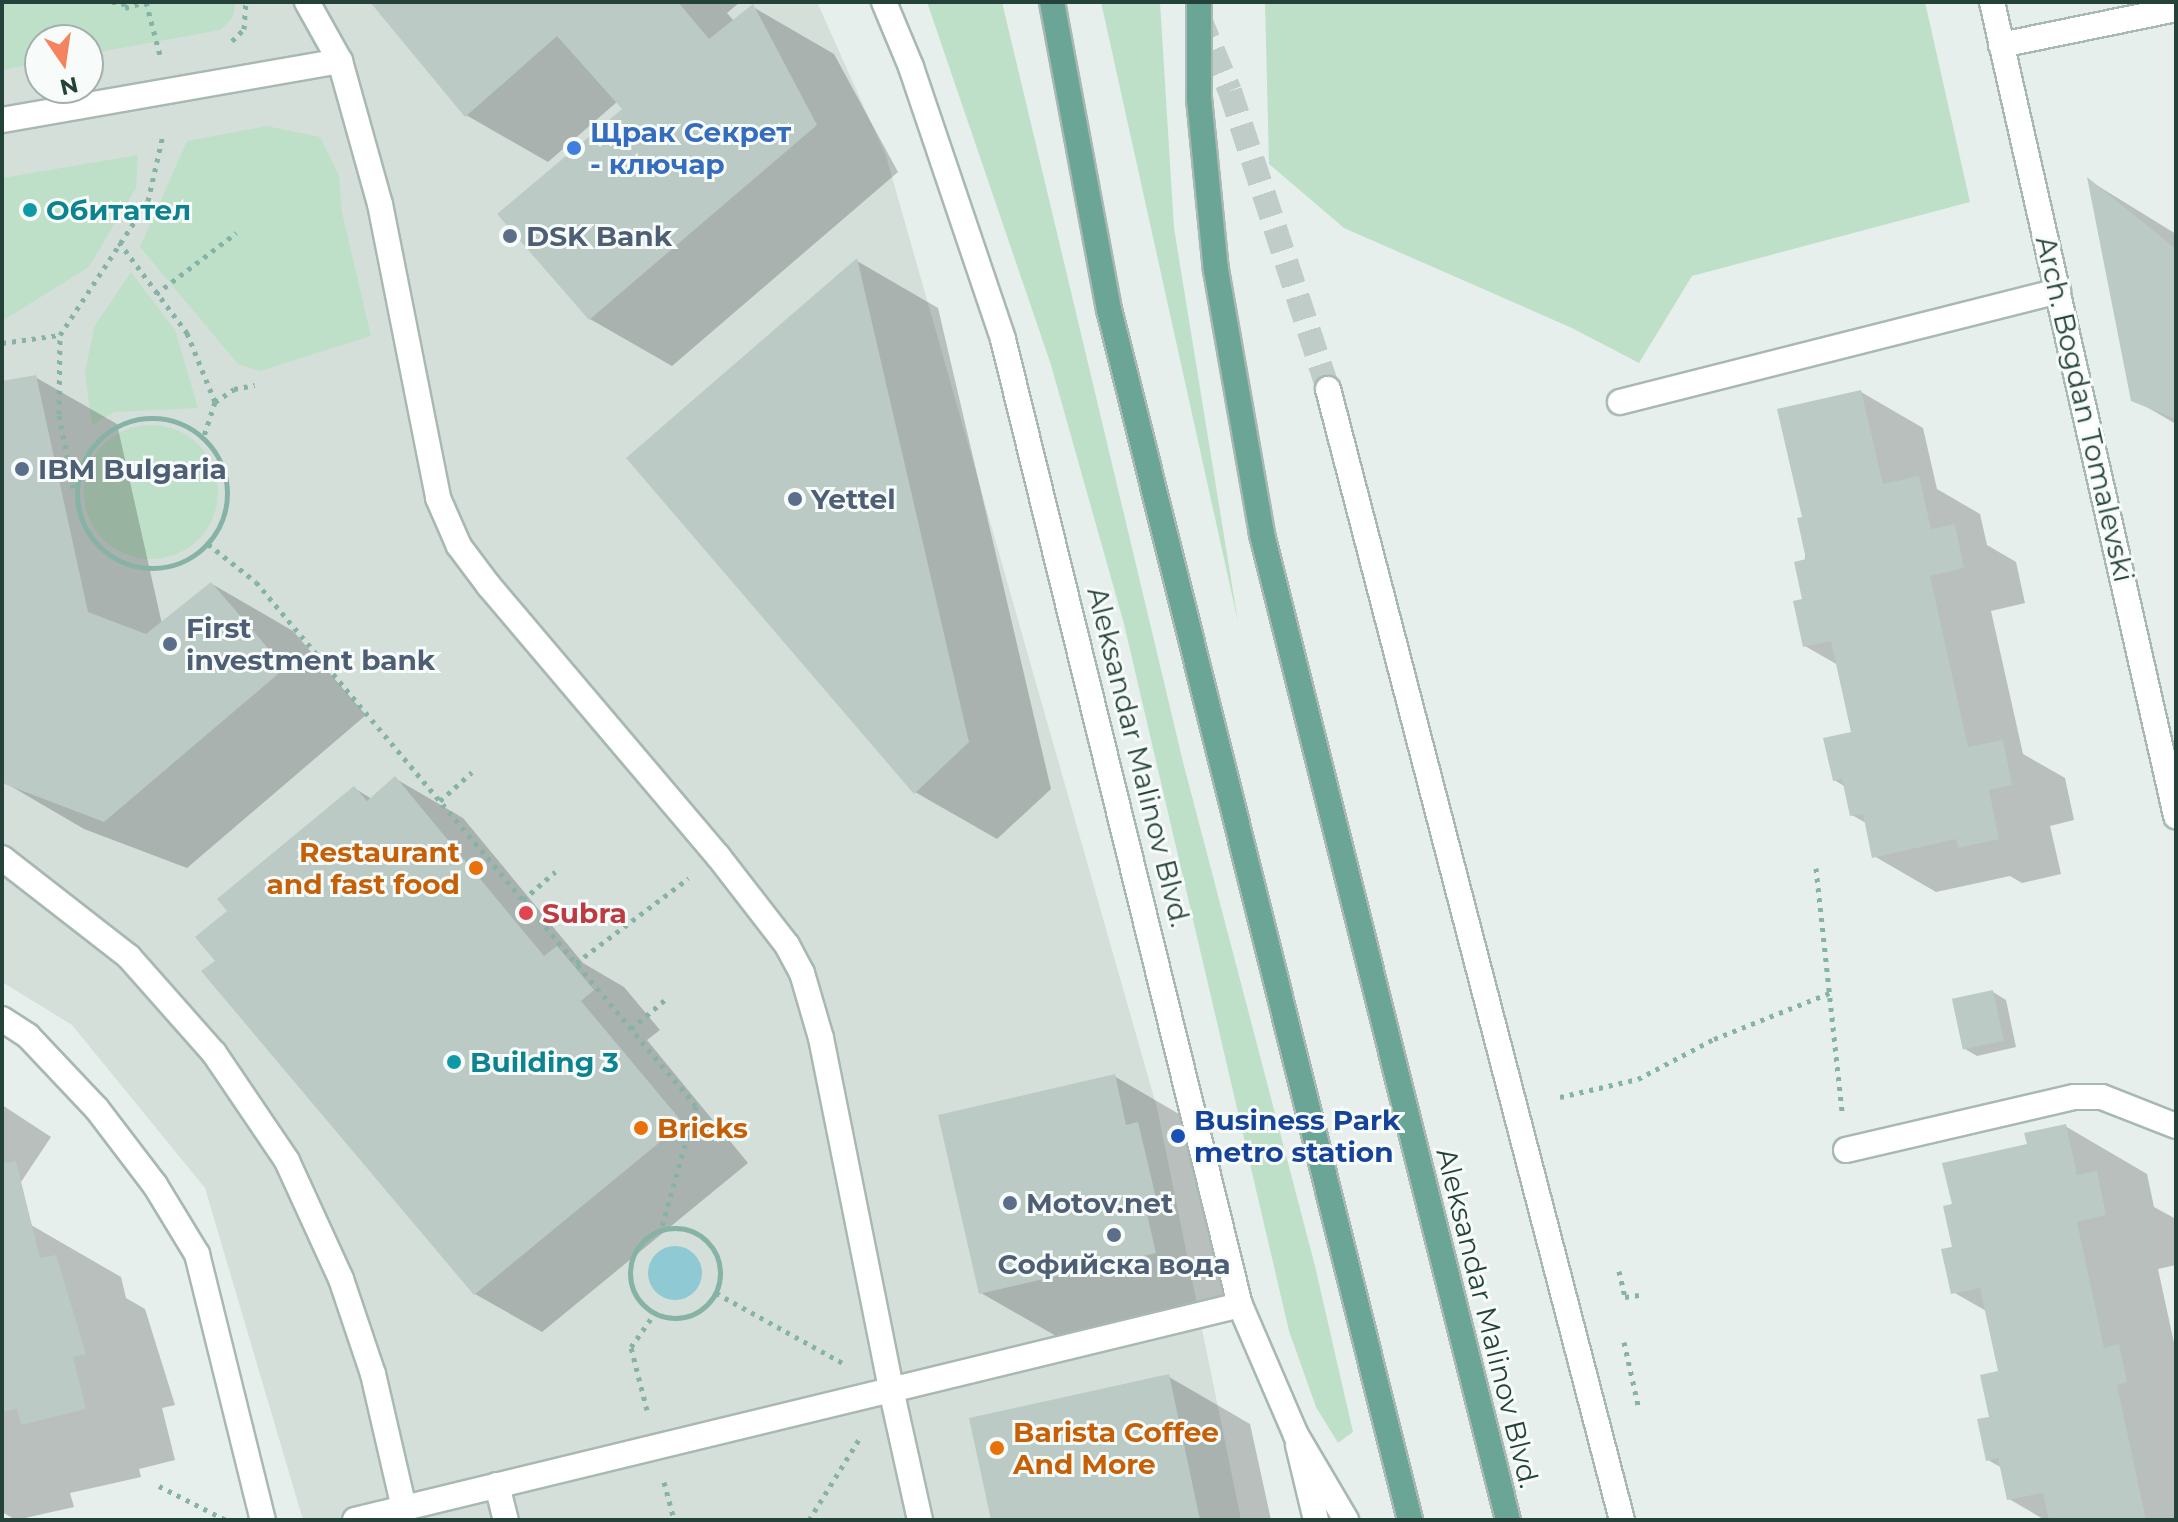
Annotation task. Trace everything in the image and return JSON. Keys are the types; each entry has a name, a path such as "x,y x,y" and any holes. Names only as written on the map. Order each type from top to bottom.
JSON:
{"main road":[{"path":"1052,2 1109,309 1410,1520"},
{"name":"Aleksandar Malinov Blvd.","path":"1199,2 1199,98 1216,270 1262,534 1508,1520"}],"street":[{"path":"307,2 340,61 377,189 426,453 438,498 459,546 718,856 787,945 802,973 821,1038 920,1520"},
{"name":"Aleksandar Malinov Blvd.","path":"884,2 911,67 1003,339 1240,1305 1296,1435 1346,1520"},
{"name":"Arch. Bogdan Tomalevski","path":"1992,2 2176,816"},
{"path":"2001,45 2176,9"},
{"path":"2,120 340,61"},
{"path":"1620,402 2058,291"},
{"path":"1328,389 1622,1520"},
{"path":"2,858 129,957 214,1053 287,1161 346,1292 373,1374 404,1508"},
{"path":"2,1019 28,1036 97,1109 155,1185 197,1254 263,1520"},
{"path":"1846,1150 2074,1097 2102,1097 2176,1126"},
{"path":"355,1520 1240,1305"},
{"path":"1296,1435 1316,1520"},
{"path":"497,1485 506,1520"}],"path":[{"path":"112,2 122,2 125,8 146,2 157,43"},
{"path":"78,509 83,462 114,427 160,418 203,438 218,456 227,502 208,544 178,564 144,569 100,549 78,509 59,414 60,335 148,201 163,135"},
{"path":"156,294 236,233"},
{"path":"119,242 187,333 215,402"},
{"path":"2,343 60,335"},
{"path":"203,438 215,402 234,389 255,385"},
{"path":"208,544 256,582 696,1106 661,1230"},
{"path":"440,801 472,772"},
{"path":"576,963 718,856"},
{"path":"1816,868 1832,992 1846,1150"},
{"path":"523,900 555,872"},
{"path":"1560,1097 1638,1079 1714,1039 1832,992"},
{"path":"631,1029 667,998"},
{"path":"678,1227 710,1243 719,1259 716,1293 705,1307 672,1318 641,1302 632,1287 632,1261 645,1238 661,1230 678,1227"},
{"path":"1619,1271 1625,1297 1639,1295"},
{"path":"716,1293 891,1389 809,1520"},
{"path":"1624,1342 1639,1409"},
{"path":"159,1486 227,1520"}],"shaded area":[{"path":"2,2 817,2 886,156 1157,1108 1241,1520 303,1520 205,1188 72,1025 2,982"}],"green space":[{"path":"2,2 236,2 233,17 220,30 104,51 104,24 24,24 24,66 2,70"},
{"path":"927,2 1002,2 1183,762 1315,1266 1353,1432 1338,1443 1316,1407 1289,1331 1124,624 1051,365"},
{"path":"1101,2 1160,2 1174,228 1238,622"},
{"path":"1265,2 1925,2 1970,202 1692,276 1639,363 1572,328 1344,228 1269,164"},
{"path":"267,126 320,137 339,175 342,212 371,336 260,371 238,364 140,247 187,141"},
{"path":"138,155 136,188 89,267 2,321 2,178"},
{"path":"131,272 175,330 198,408 114,412 92,425 85,373 94,327"},
{"path":"151,425 177,430 199,444 213,466 218,492 213,518 199,540 177,554 151,559 125,554 103,540 89,518 84,492 89,466 103,444 125,430"}],"water":[{"path":"675,1246 694,1254 702,1273 694,1292 675,1300 656,1292 648,1273 656,1254"}],"building":[{"path":"370,2 678,2 709,39 753,4 817,125 589,320 497,214 622,109 557,36 465,117"},
{"path":"2087,177 2176,249 2176,419 2131,401"},
{"path":"857,258 969,742 914,794 626,458"},
{"path":"36,375 88,612 146,634 211,582 285,668 104,822 2,783 2,381"},
{"path":"1861,390 1883,484 1919,476 1931,529 1955,524 1964,568 1930,576 1968,747 2003,740 2012,785 1989,790 1999,839 1958,848 1956,839 1872,858 1863,814 1850,816 1842,779 1833,781 1823,738 1851,732 1831,641 1803,647 1793,601 1802,599 1794,562 1806,559 1797,518 1802,517 1777,409"},
{"name":"Building 3","path":"395,776 544,956 557,946 594,990 581,1001 683,1123 474,1295 201,971 215,961 195,937 227,911 217,899 354,786 367,801"},
{"path":"1993,990 2004,1041 1963,1050 1952,999"},
{"path":"1115,1074 1126,1125 1138,1122 1156,1198 1144,1201 1156,1253 979,1294 938,1115"},
{"path":"2066,1124 2077,1175 2097,1171 2106,1215 2077,1222 2104,1348 2119,1344 2127,1382 2117,1385 2146,1520 2049,1520 2043,1493 2007,1500 1998,1458 1986,1461 1977,1419 1989,1417 1980,1375 1998,1371 1980,1288 1951,1294 1941,1249 1952,1247 1943,1206 1952,1204 1942,1163 2027,1144 2024,1133"},
{"path":"16,1161 40,1258 56,1255 86,1354 73,1357 86,1409 21,1425 17,1409 2,1412 2,1163"},
{"path":"1169,1374 1200,1520 991,1520 969,1418"}],"tunnel":[{"path":"1199,17 1230,91 1328,389"}],"place":[{"name":"Щрак Секрет - ключар","path":"574,148"},
{"name":"Обитател","path":"30,210"},
{"name":"DSK Bank","path":"510,236"},
{"name":"IBM Bulgaria","path":"22,469"},
{"name":"Yettel","path":"795,499"},
{"name":"First investment bank","path":"170,644"},
{"name":"Restaurant and fast food","path":"476,868"},
{"name":"Subra","path":"526,913"},
{"name":"Building 3","path":"454,1062"},
{"name":"Bricks","path":"641,1128"},
{"name":"Business Park metro station","path":"1178,1136"},
{"name":"Motov.net","path":"1010,1203"},
{"name":"Софийска вода","path":"1114,1235"},
{"name":"Barista Coffee And More","path":"997,1448"}]}
